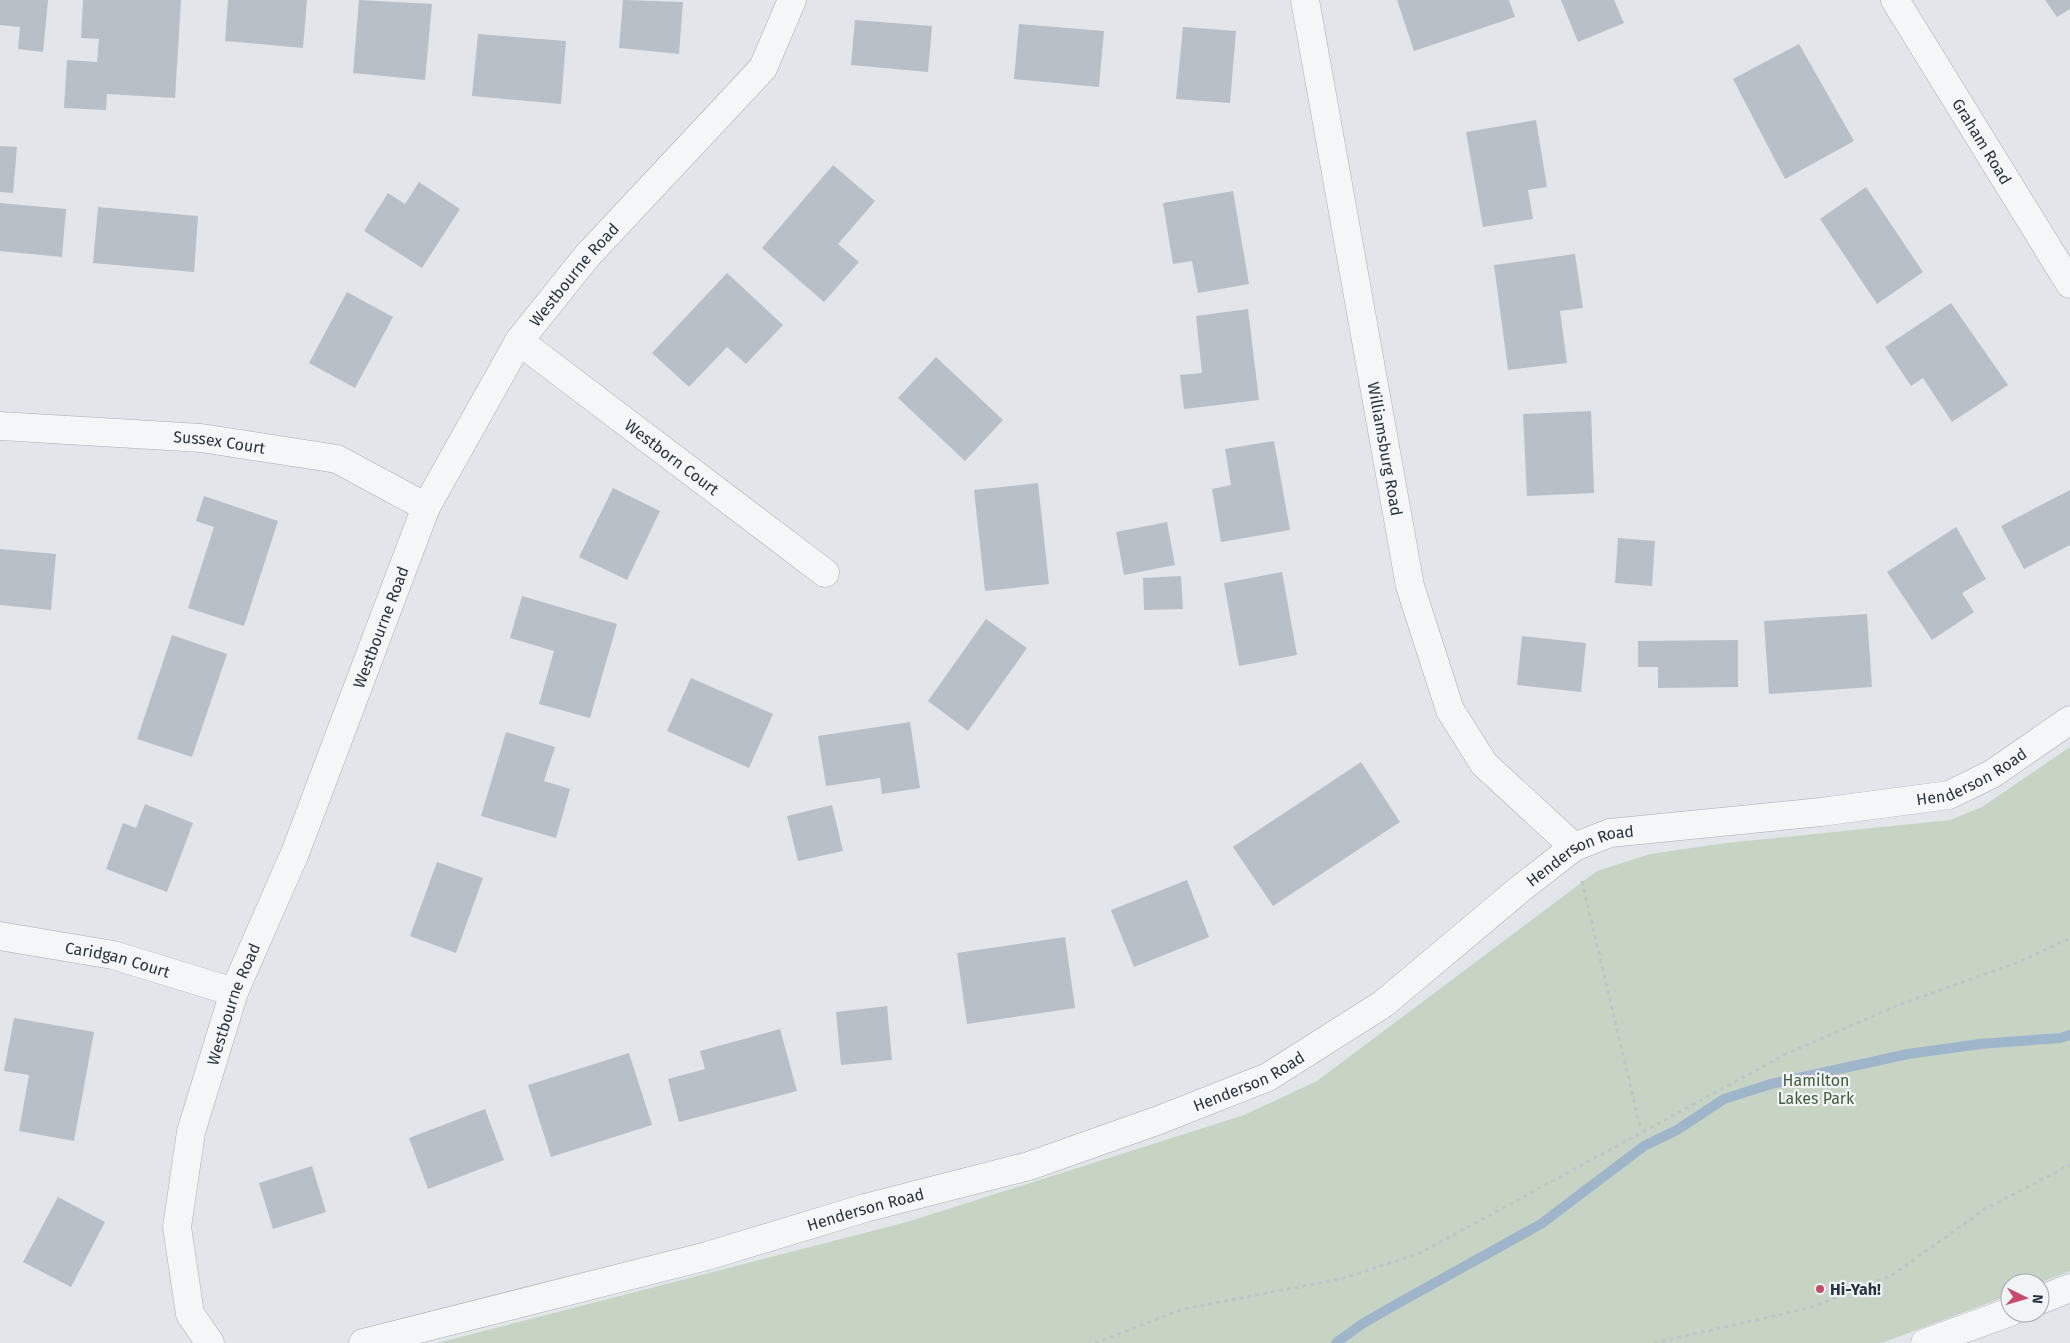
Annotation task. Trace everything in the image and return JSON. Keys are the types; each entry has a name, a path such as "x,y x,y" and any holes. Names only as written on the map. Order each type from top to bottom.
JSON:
{"street":[{"name":"Westbourne Road","path":"210,1343 190,1314 177,1227 191,1132 234,992 294,853 426,507 519,341 587,256 763,68 792,0"},
{"name":"Williamsburg Road","path":"1305,0 1357,296 1413,596 1450,710 1484,764 1574,847"},
{"name":"Graham Road","path":"1895,0 2070,284"},
{"name":"Westborn Court","path":"519,341 825,573"},
{"name":"Sussex Court","path":"0,426 201,438 337,459 426,507"},
{"name":"Henderson Road","path":"362,1343 707,1256 865,1208 1028,1166 1159,1120 1268,1078 1383,1004 1520,889 1574,847 1610,833 1821,812 1949,795 1992,774 2070,720"},
{"name":"Caridgan Court","path":"0,936 113,955 234,992"},
{"path":"2050,1296 2070,1288"},
{"path":"1925,1343 2000,1316"}],"path":[{"path":"1574,847 1641,1131"},
{"path":"1094,1343 1182,1310 1341,1279 1420,1253 1641,1131 1786,1054 1896,1006 2019,962 2070,938"},
{"path":"1654,1343 1809,1308 1891,1276 1985,1209 2070,1165"}],"green space":[{"name":"Hamilton Lakes Park","path":"2070,747 2070,1271 2050,1279 2050,1273 2000,1273 2000,1299 1882,1343 437,1343 907,1222 1244,1115 1317,1081 1597,871 1650,854 1726,843 1950,820 1982,807"}],"building":[{"path":"0,0 48,0 43,52 18,49 20,27 0,25"},
{"path":"83,0 181,0 175,98 107,94 106,110 64,108 67,60 97,62 99,39 81,38"},
{"path":"228,0 307,0 303,48 225,41"},
{"path":"359,0 432,4 425,80 353,73"},
{"path":"623,0 683,2 679,54 619,48"},
{"path":"1397,0 1509,0 1515,17 1414,51"},
{"path":"1561,0 1614,0 1624,23 1578,42"},
{"path":"2045,0 2070,0 2070,9 2057,17"},
{"path":"855,20 932,26 928,72 851,65"},
{"path":"1019,24 1104,31 1099,87 1014,79"},
{"path":"1183,27 1236,31 1230,103 1176,99"},
{"path":"478,34 566,41 561,104 472,96"},
{"path":"1799,44 1854,141 1785,179 1733,79"},
{"path":"1536,120 1547,187 1528,190 1533,219 1483,227 1466,132"},
{"path":"0,146 17,147 13,193 0,192"},
{"path":"833,165 875,201 838,244 859,262 824,302 762,248"},
{"path":"419,182 460,209 422,268 364,231 388,193 405,204"},
{"path":"1866,187 1923,272 1877,304 1820,219"},
{"path":"1233,191 1249,284 1198,293 1192,261 1173,264 1163,203"},
{"path":"0,203 66,209 62,257 0,251"},
{"path":"98,207 198,216 194,272 93,263"},
{"path":"1575,254 1583,308 1560,311 1567,363 1508,370 1494,265"},
{"path":"727,273 783,325 746,364 727,347 689,387 652,353"},
{"path":"347,292 393,317 355,388 309,363"},
{"path":"1951,303 2008,385 1952,422 1923,378 1911,386 1885,347"},
{"path":"1248,309 1259,400 1184,409 1180,375 1202,373 1196,316"},
{"path":"936,357 1003,420 965,461 898,398"},
{"path":"1591,411 1594,493 1527,496 1523,414"},
{"path":"1274,441 1290,530 1221,542 1212,489 1231,485 1225,449"},
{"path":"1038,483 1049,584 985,591 974,490"},
{"path":"613,488 660,511 627,580 579,557"},
{"path":"2070,490 2070,545 2024,569 2001,526"},
{"path":"204,496 278,521 244,626 188,608 214,527 196,521"},
{"path":"1167,522 1175,565 1124,575 1116,532"},
{"path":"1956,527 1986,579 1962,593 1974,612 1932,640 1887,572"},
{"path":"1618,538 1655,541 1652,586 1615,583"},
{"path":"0,549 56,554 51,610 0,605"},
{"path":"1282,572 1297,655 1239,666 1224,583"},
{"path":"1181,576 1183,609 1144,610 1143,578"},
{"path":"522,596 617,624 590,718 539,704 554,651 510,638"},
{"path":"1867,614 1872,687 1769,694 1764,621"},
{"path":"986,619 1027,648 968,731 928,701"},
{"path":"172,635 227,654 192,757 137,739"},
{"path":"1522,636 1586,643 1581,692 1517,685"},
{"path":"1738,640 1738,687 1658,688 1658,667 1638,667 1638,641"},
{"path":"691,678 773,714 749,768 667,731"},
{"path":"910,722 920,788 882,794 880,778 826,786 818,736"},
{"path":"506,732 555,747 544,781 570,789 556,838 481,816"},
{"path":"1361,762 1400,822 1273,906 1233,847"},
{"path":"145,804 193,823 167,892 106,869 123,823 136,828"},
{"path":"832,805 843,851 798,861 787,816"},
{"path":"437,862 483,878 456,953 410,936"},
{"path":"1187,880 1209,937 1134,967 1111,910"},
{"path":"1065,937 1075,1008 967,1024 957,953"},
{"path":"887,1006 892,1060 841,1065 836,1012"},
{"path":"14,1018 94,1032 74,1141 19,1131 29,1075 4,1071"},
{"path":"780,1029 797,1091 679,1122 668,1079 705,1069 700,1051"},
{"path":"629,1053 652,1125 551,1157 528,1085"},
{"path":"485,1109 504,1160 428,1189 409,1138"},
{"path":"312,1166 326,1212 273,1229 259,1183"},
{"path":"58,1197 105,1222 71,1287 23,1262"}],"waterway":[{"path":"1336,1343 1362,1324 1541,1224 1644,1146 1677,1130 1724,1099 1771,1084 1908,1054 1980,1044 2060,1038 2070,1035"}],"place":[{"name":"Hi-Yah!","path":"1820,1289"}]}
